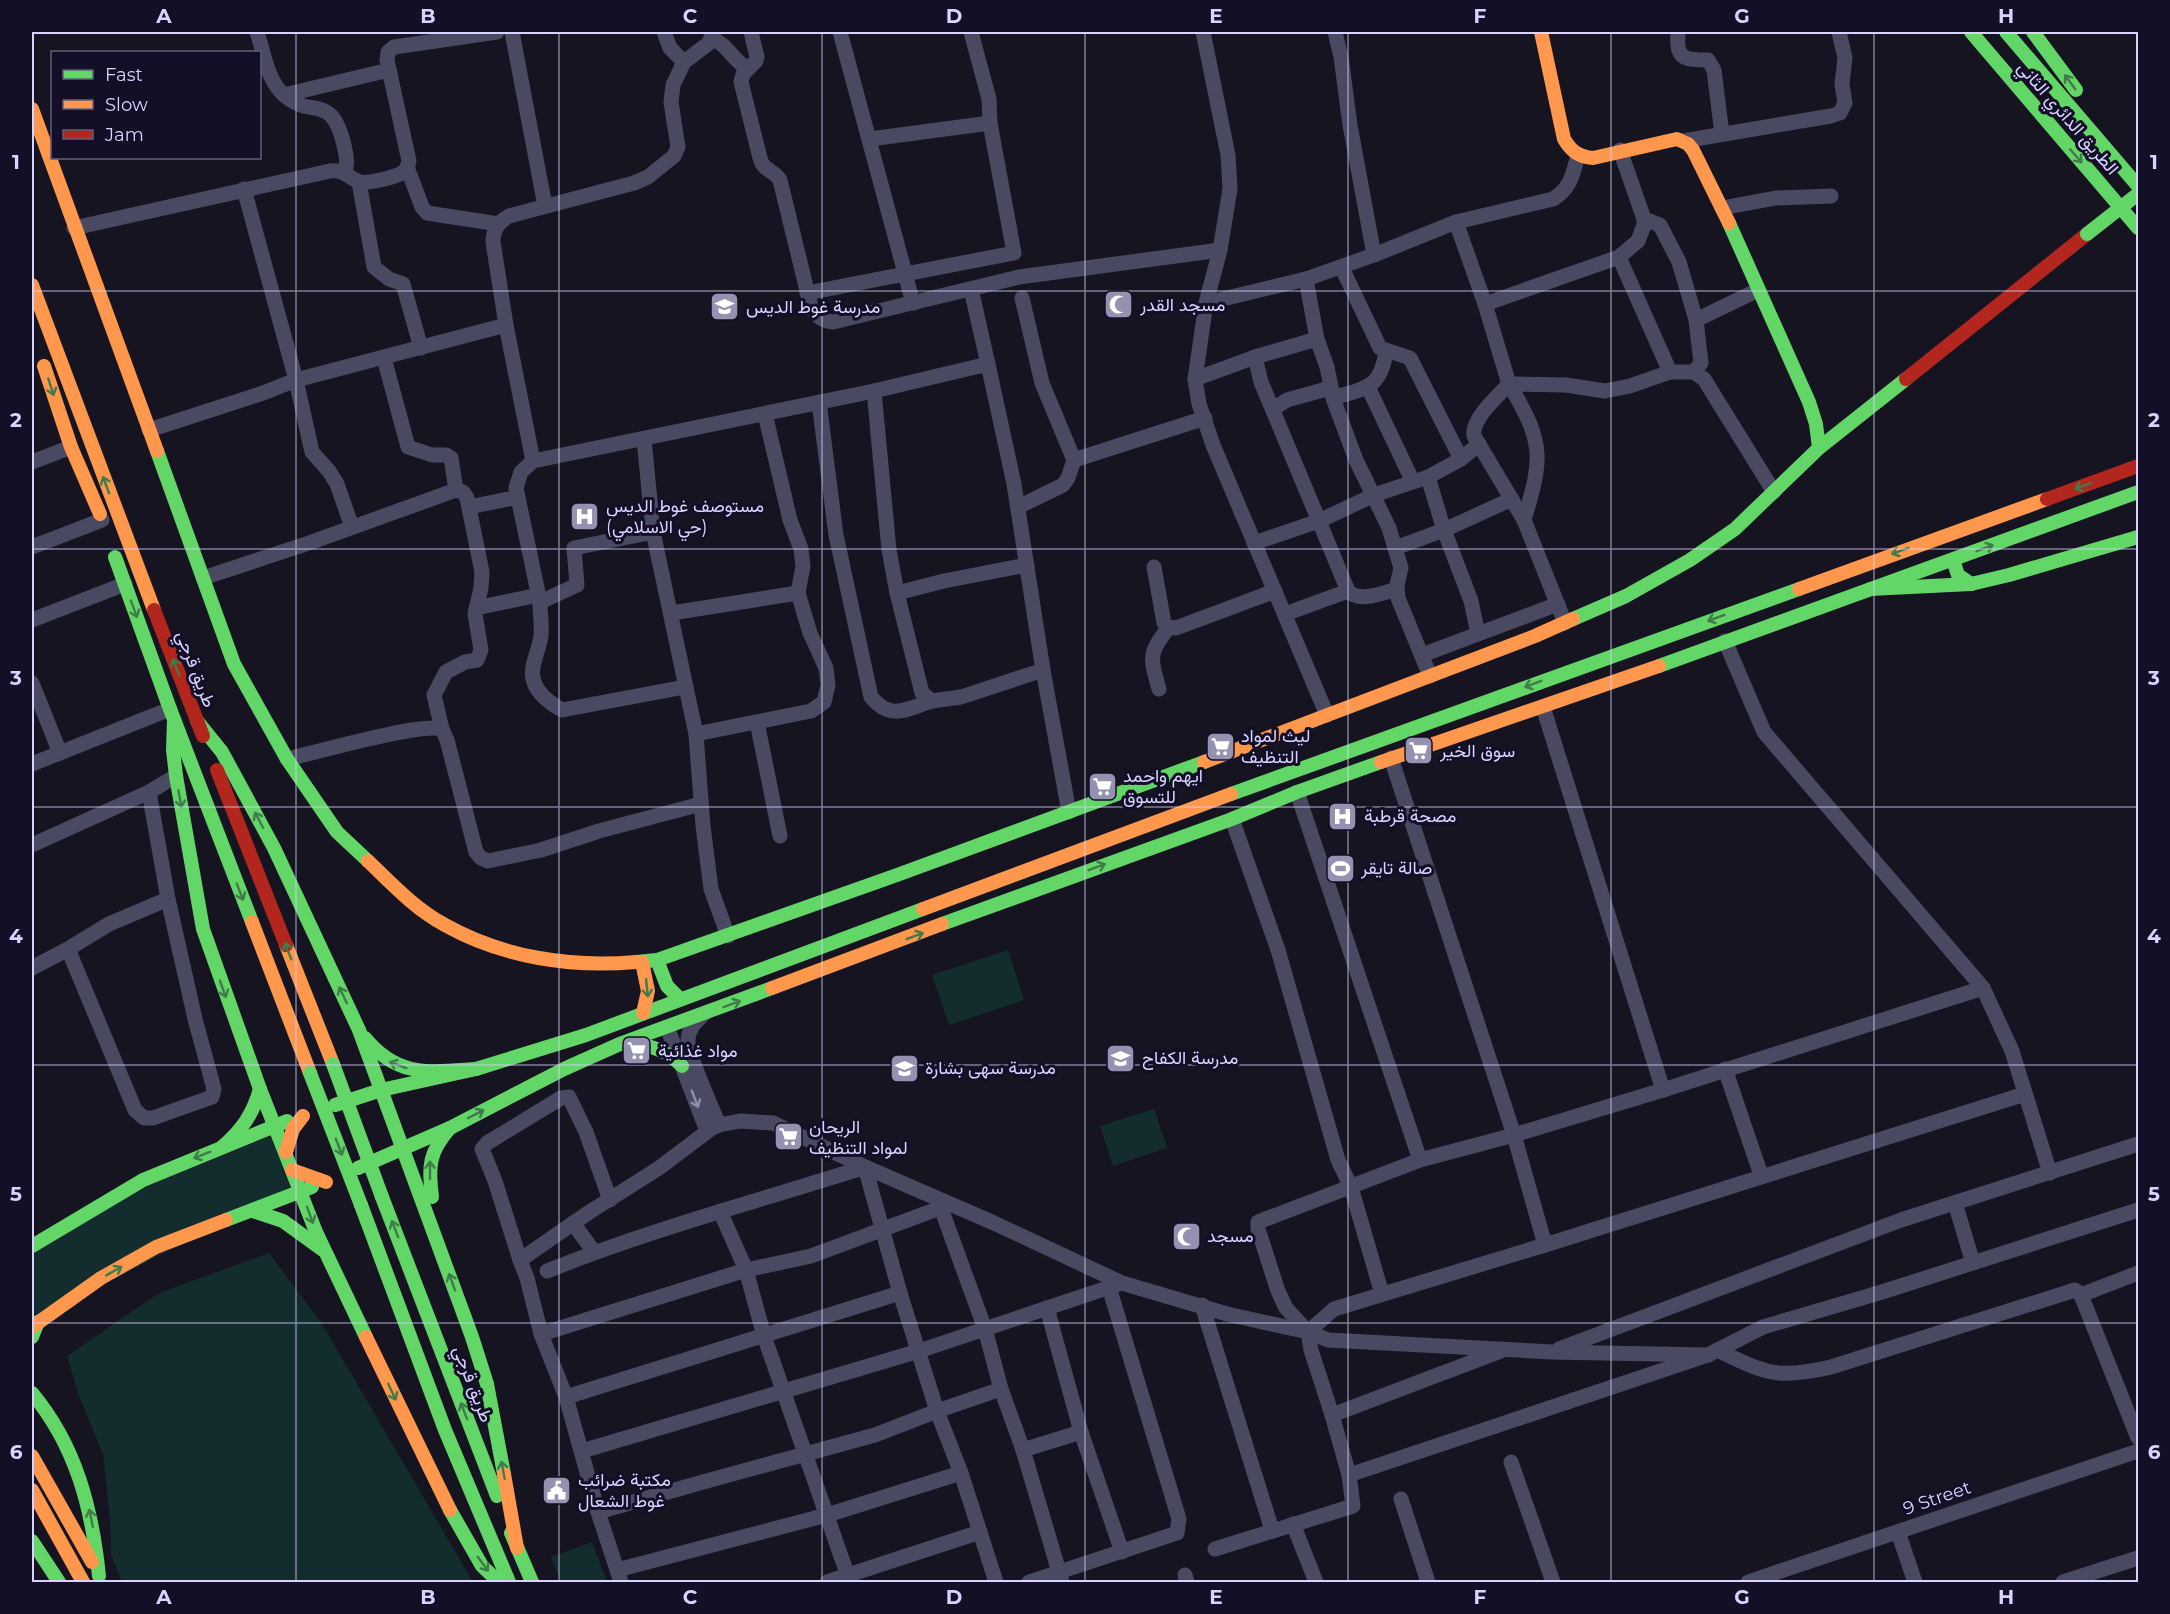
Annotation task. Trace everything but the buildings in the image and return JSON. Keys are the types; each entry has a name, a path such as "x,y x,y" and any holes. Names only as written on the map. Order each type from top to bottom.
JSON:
{"main road":[{"path":"1541,32 1564,139 1572,151 1578,155 1593,158 1670,140 1683,141 1693,150 1722,208 1813,413 1819,448"},
{"path":"1954,32 2059,136"},
{"name":"الطريق الدائري الثاني","path":"1971,32 2139,228"},
{"name":"الطريق الدائري الثاني","path":"2006,32 2139,186"},
{"path":"2033,32 2084,101 2108,152"},
{"path":"32,109 234,664 287,759 337,832 412,903 444,925 478,941 523,954 563,962 601,964 657,960 728,936 1327,715 1565,623 1626,596 1690,560 1735,529 1819,448 2139,194"},
{"name":"طريق قرجي","path":"32,285 118,517 333,1064 488,1475 532,1582"},
{"name":"طريق قرجي","path":"38,359 106,531 172,715 449,1440 509,1582"},
{"path":"32,1246 143,1180 276,1125 381,1090 476,1069 547,1048 1608,657 2139,466"},
{"path":"32,1337 35,1324 101,1278 156,1247 326,1182 450,1128 564,1069 622,1043 1232,819 1297,792 1616,681 2139,492"},
{"path":"1870,590 1971,584 2139,537"},
{"path":"1953,560 1956,573 1971,584"},
{"path":"1608,657 1616,681"},
{"path":"172,715 176,776 203,929 260,1089 324,1251 443,1497 482,1566 499,1582"},
{"path":"197,721 222,752 269,838 359,1030 472,1336 486,1384 517,1548"},
{"path":"657,960 667,986 680,999"},
{"path":"642,962 648,991 643,1013"},
{"path":"697,993 704,1014"},
{"path":"359,1030 370,1046 390,1063 400,1068 426,1072 476,1069"},
{"path":"622,1043 657,1047 667,1052 682,1066"},
{"path":"222,1147 245,1127 253,1114 260,1089"},
{"path":"364,1095 388,1108"},
{"path":"286,1152 293,1129 303,1116"},
{"path":"429,1217 433,1207 428,1164 440,1139 450,1128"},
{"path":"388,1155 396,1130"},
{"path":"292,1170 326,1182"},
{"path":"254,1211 284,1221 324,1251"},
{"path":"32,1375 36,1397 58,1429 85,1493 101,1579"},
{"path":"32,1456 101,1579"},
{"path":"32,1490 83,1582"},
{"path":"32,1541 59,1582"}],"street":[{"path":"257,32 270,76 284,96 294,103 327,111 334,118 345,151 347,166 345,172"},
{"path":"74,228 335,170 345,172 359,182 369,183 399,174 407,167 409,161 386,56 390,49 428,37 497,32"},
{"path":"512,32 545,206"},
{"path":"664,32 670,48 684,62"},
{"path":"751,32 757,57 754,64 743,74 741,82 760,158 765,169 775,173 780,180 807,293 814,312 823,320 833,322 1018,277 1220,250"},
{"path":"840,32 913,303"},
{"path":"807,293 1014,253 990,123 987,88 971,32"},
{"path":"1203,32 1228,155 1230,189 1220,250 1206,303 1195,379 1199,404 1213,445 1327,715"},
{"path":"1335,32 1374,255"},
{"path":"1678,32 1679,53 1691,60 1708,60 1714,70 1722,134"},
{"path":"1683,141 1840,113 1845,103 1842,84 1845,58 1839,32"},
{"path":"533,461 506,325 493,242 495,229 509,216 641,181 674,156 678,147 671,93 676,77 684,62 705,46 712,35 725,46 737,62 747,68"},
{"path":"284,96 389,70"},
{"path":"870,139 990,123"},
{"path":"1485,304 1619,256 1638,241 1644,219 1620,150"},
{"path":"1206,303 1342,268 1456,222 1553,199 1562,194 1570,183 1578,155"},
{"path":"407,167 422,207 427,213 499,224"},
{"path":"359,182 374,267 389,279 403,284 421,348"},
{"path":"244,189 296,380 312,452 337,484 352,527"},
{"path":"1722,208 1776,198 1831,196"},
{"path":"1644,219 1660,225 1679,262 1696,320 1701,363 1694,372"},
{"path":"1456,222 1485,304 1509,384 1531,427 1537,454 1533,484 1524,520"},
{"path":"1619,256 1670,372"},
{"path":"1342,268 1380,348 1410,358 1461,459"},
{"path":"1306,279 1317,339 1327,367 1331,393 1356,460 1374,495 1395,548 1401,568 1397,590 1430,676"},
{"path":"971,289 1018,507 1043,670 1069,812"},
{"path":"1696,320 1758,290"},
{"path":"1018,507 1063,485 1074,460 1042,382 1022,298"},
{"path":"149,430 296,380 506,325"},
{"path":"1195,379 1255,357 1317,339"},
{"path":"1273,409 1287,400 1368,387 1384,369 1386,351"},
{"path":"1255,357 1261,382 1348,591 1357,598 1397,590"},
{"path":"384,358 408,447 432,455 446,455 451,458 456,490"},
{"path":"685,687 562,710 544,697 534,686 532,670 541,635 539,599 516,488 521,472 533,461 874,391 988,364"},
{"path":"1565,623 1524,520 1479,444 1473,429 1477,420 1509,384 1566,385 1605,391 1630,386 1670,372 1700,374 1774,492"},
{"path":"1368,387 1413,482"},
{"path":"874,391 889,550 897,593 922,693 932,701"},
{"path":"819,402 836,536 871,697 880,707 893,713 932,701 961,697 1043,670"},
{"path":"696,734 811,711 824,702 828,685 826,668 810,633 798,593 803,566 801,549 790,520 765,414"},
{"path":"1074,460 1205,418"},
{"path":"644,439 654,532 696,734 711,889 728,936"},
{"path":"1254,543 1319,521 1374,495 1428,477 1461,459 1479,444"},
{"path":"32,462 71,447"},
{"path":"1428,477 1444,530 1471,601 1478,634"},
{"path":"203,578 456,490 463,492 469,507 482,572 475,614 480,650 477,660 465,662 446,672 434,695 476,852 484,860 504,859 701,804"},
{"path":"469,507 518,497"},
{"path":"1395,548 1444,530 1512,499"},
{"path":"32,547 106,531"},
{"path":"476,608 539,599 577,585 574,548 654,532"},
{"path":"897,593 944,581 1027,565"},
{"path":"1154,567 1164,623 1169,627 1176,628 1275,591"},
{"path":"32,620 125,584"},
{"path":"1284,614 1348,591"},
{"path":"672,613 798,593"},
{"path":"1422,655 1558,604"},
{"path":"1159,690 1152,664 1152,653 1169,627"},
{"path":"1725,641 1764,732 1983,988 2012,1051 2050,1173"},
{"path":"32,683 60,753"},
{"path":"1543,707 1663,1090"},
{"path":"32,764 172,715"},
{"path":"757,722 780,836"},
{"path":"287,759 390,735 435,727 442,729"},
{"path":"1391,758 1514,1135 1545,1245"},
{"path":"32,845 148,792 176,776"},
{"path":"68,949 135,1110 144,1118 153,1118 205,1101 212,1096 214,1089 195,1019 168,899 148,792"},
{"path":"1297,792 1420,1160"},
{"path":"1232,819 1278,950 1338,1160 1351,1187 1382,1294"},
{"path":"32,968 109,924 168,899"},
{"path":"1215,1549 1353,1506 1348,1475 1311,1350 1308,1332 1286,1308 1278,1291 1258,1229 1258,1222 1420,1160 1514,1135 1663,1090 1983,988"},
{"path":"704,1014 692,1027 688,1040 713,1128"},
{"path":"667,1027 682,1066 713,1128"},
{"path":"1725,1069 1761,1175"},
{"path":"1308,1332 1334,1309 2025,1094"},
{"path":"610,1200 586,1132 569,1097 561,1098 487,1143 482,1149 527,1278 542,1334 566,1397 598,1512 619,1576 961,1473"},
{"path":"520,1260 659,1168 713,1128 740,1121 773,1123 945,1206 994,1223 1116,1285 1308,1332 1328,1340 1552,1352 1712,1353 1761,1371 1791,1375 1831,1367 2075,1290 2081,1295 2139,1438"},
{"path":"1552,1352 1890,1224 2139,1144"},
{"path":"547,1271 594,1252 865,1167"},
{"path":"865,1167 900,1293 937,1411 961,1473 996,1582"},
{"path":"1955,1203 1973,1263"},
{"path":"542,1334 746,1270 811,1256 945,1206"},
{"path":"945,1206 986,1329 1001,1389 1023,1450 1060,1577"},
{"path":"1348,1475 1712,1353 1763,1327 2139,1210"},
{"path":"720,1211 746,1270 764,1335 849,1579"},
{"path":"573,1223 594,1252"},
{"path":"2081,1295 2139,1273"},
{"path":"582,1451 919,1351 1116,1285"},
{"path":"1029,1582 1060,1577 1177,1533 1179,1520 1116,1285"},
{"path":"566,1397 900,1293"},
{"path":"1202,1305 1272,1530"},
{"path":"1047,1308 1081,1432 1122,1552"},
{"path":"1332,1415 1506,1349"},
{"path":"598,1512 875,1435 1001,1389"},
{"path":"1023,1450 1081,1432"},
{"name":"9 Street","path":"1748,1582 2139,1451"},
{"path":"1511,1462 1553,1582"},
{"path":"1401,1499 1428,1582"},
{"path":"1293,1524 1316,1582"},
{"path":"827,1582 849,1579 980,1532"},
{"path":"1898,1532 1915,1582"},
{"path":"2063,1582 2139,1558"}],"green space":[{"path":"1008,950 1024,1000 949,1025 932,975"},
{"path":"1154,1109 1167,1148 1113,1166 1100,1126"},
{"path":"270,1136 290,1187 32,1322 32,1250 114,1199"},
{"path":"269,1253 322,1324 473,1582 122,1582 111,1555 110,1518 103,1454 79,1396 67,1356 159,1293"},
{"path":"592,1542 607,1582 561,1582 551,1557"}],"traffic: fast":[{"path":"1971,32 2138,228"},
{"path":"2006,32 2138,186"},
{"path":"2033,32 2076,90"},
{"path":"2087,234 2138,194"},
{"path":"1729,223 1809,402 1816,424 1819,448"},
{"path":"1573,619 1626,596 1690,560 1735,529 1819,448 1906,379"},
{"path":"157,451 234,664 287,759 337,832 368,861"},
{"path":"1659,666 2138,492"},
{"path":"1870,589 1971,584 2138,537"},
{"path":"115,557 170,709 252,922"},
{"path":"1953,560 1958,575 1971,584"},
{"path":"1231,794 1799,589"},
{"path":"174,720 173,750 176,776 203,929 260,1089 316,1232 366,1337"},
{"path":"197,721 222,752 274,848 359,1030 472,1337 487,1384 504,1474"},
{"path":"636,962 657,960 1204,762"},
{"path":"942,924 1232,819 1297,792 1381,762"},
{"path":"335,1105 381,1090 476,1069 586,1035 923,909"},
{"path":"657,960 667,986 680,999"},
{"path":"358,1168 450,1128 564,1069 622,1043 772,988"},
{"path":"365,1038 377,1051 390,1060 415,1070 476,1069"},
{"path":"628,1043 658,1049 682,1066"},
{"path":"333,1064 382,1197"},
{"path":"310,1073 361,1205"},
{"path":"222,1147 246,1121 260,1089"},
{"path":"32,1246 143,1180 287,1121"},
{"path":"432,1197 430,1168 434,1152 450,1128"},
{"path":"226,1220 312,1187"},
{"path":"382,1197 497,1496"},
{"path":"361,1205 445,1430 509,1582"},
{"path":"253,1211 283,1221 323,1250"},
{"path":"32,1337 38,1322"},
{"path":"32,1393 47,1413 71,1456 92,1526 99,1576"},
{"path":"450,1510 482,1566 499,1582"},
{"path":"511,1533 532,1582"},
{"path":"32,1541 59,1582"}],"traffic: slow":[{"path":"1541,32 1564,139 1570,147 1580,155 1593,158 1677,139 1688,144 1729,223"},
{"path":"32,109 157,451"},
{"path":"32,285 154,610"},
{"path":"44,366 71,447 100,514"},
{"path":"1799,589 2047,499"},
{"path":"1204,762 1535,636 1573,619"},
{"path":"1381,762 1659,666"},
{"path":"923,909 1231,794"},
{"path":"368,861 404,896 434,919 490,945 538,958 562,961 636,962"},
{"path":"252,922 310,1073"},
{"path":"772,988 942,924"},
{"path":"286,945 333,1064"},
{"path":"642,962 648,991 643,1013"},
{"path":"286,1152 293,1129 303,1116"},
{"path":"292,1170 326,1182"},
{"path":"32,1327 101,1278 156,1247 226,1220"},
{"path":"366,1337 450,1510"},
{"path":"32,1456 92,1562"},
{"path":"504,1474 517,1548"},
{"path":"32,1490 83,1582"}],"traffic: jam":[{"path":"1906,379 2087,234"},
{"path":"2047,499 2138,466"},
{"path":"154,610 203,736"},
{"path":"217,770 286,945"}],"place":[{"name":"مسجد القدر","path":"1119,305"},
{"name":"مدرسة غوط الديس","path":"725,307"},
{"name":"مستوصف غوط الديس (حي الاسلامي)","path":"585,516"},
{"name":"ليث لمواد التنظيف","path":"1220,746"},
{"name":"سوق الخير","path":"1419,751"},
{"name":"ايهم واحمد للتسوق","path":"1102,786"},
{"name":"مصحة قرطبة","path":"1343,816"},
{"name":"صالة تايقر","path":"1340,868"},
{"name":"مواد غذائية","path":"637,1051"},
{"name":"مدرسة الكفاح","path":"1121,1058"},
{"name":"مدرسة سهى بشارة","path":"904,1068"},
{"name":"الريحان لمواد التنظيف","path":"788,1137"},
{"name":"مسجد","path":"1186,1236"},
{"name":"مكتبة ضرائب غوط الشعال","path":"557,1490"}]}
